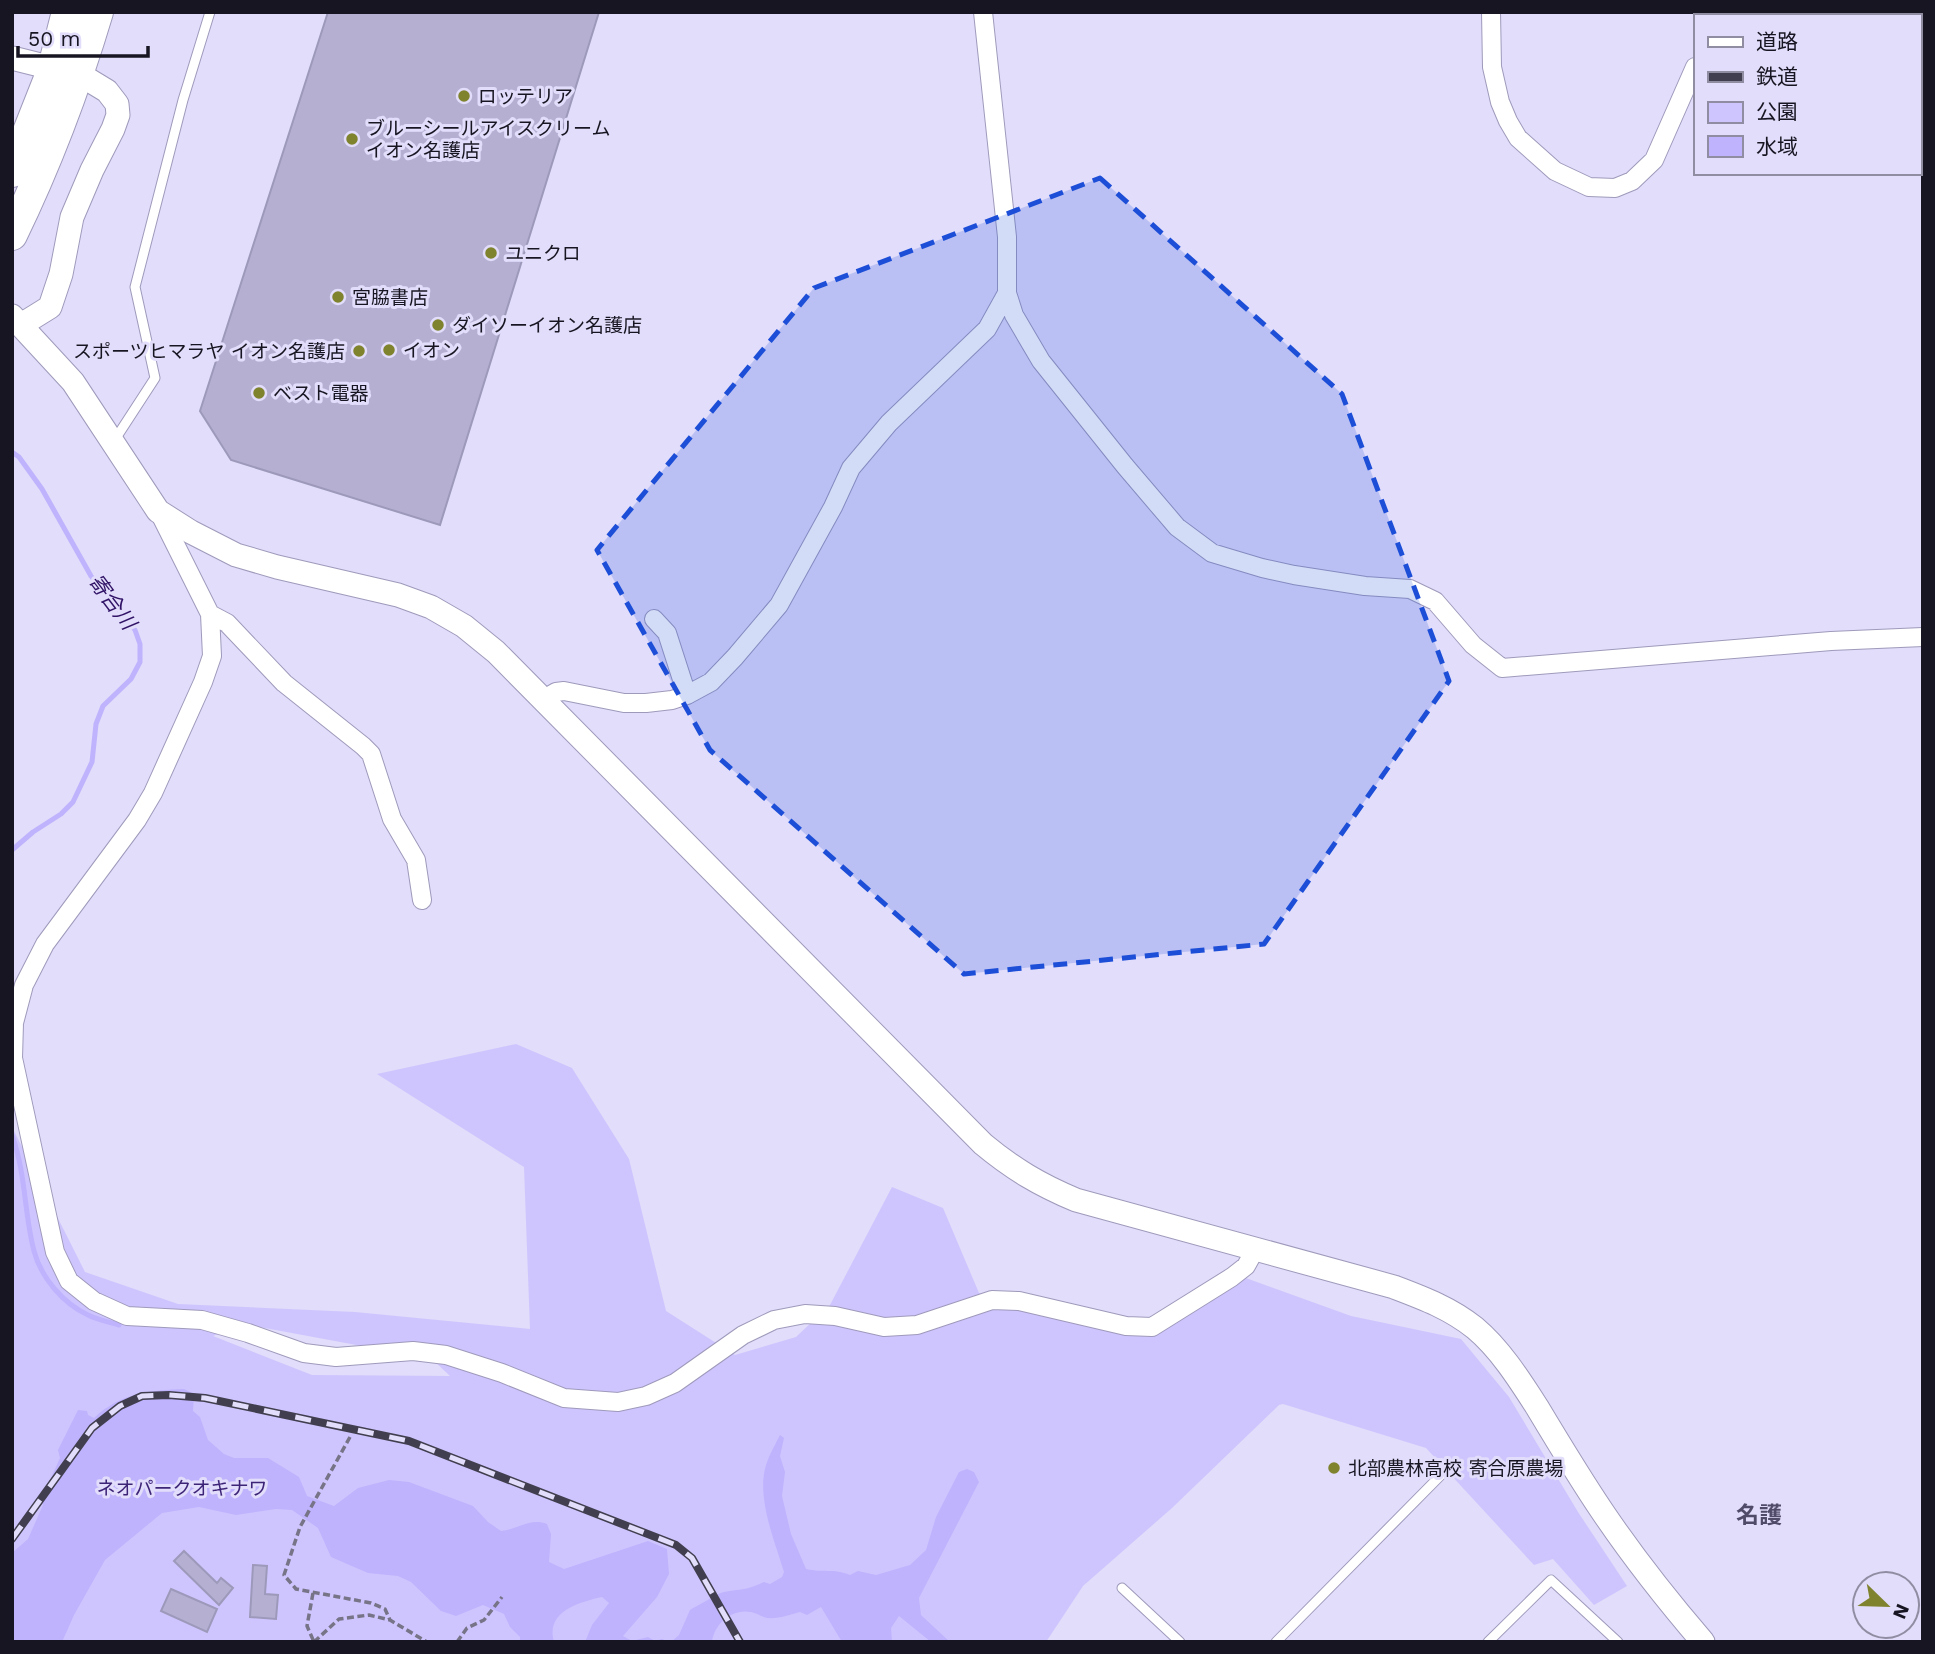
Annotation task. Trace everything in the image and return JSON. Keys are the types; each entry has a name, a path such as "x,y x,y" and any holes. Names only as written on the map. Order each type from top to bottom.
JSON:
{"highway":[{"path":"12,235 48,156 66,71 67,12"},
{"path":"12,172 98,12"}],"street":[{"path":"983,12 1007,237 1007,293 1014,316 1041,360 1177,527 1212,553 1262,568 1365,586 1410,589 1434,601 1473,645 1502,668 1831,640 1923,637"},
{"path":"1492,12 1492,67 1500,102 1508,121 1518,138 1555,171 1589,187 1615,188 1632,181 1654,160 1694,69"},
{"path":"12,58 66,71 107,91 117,104 116,122 72,217 61,274 50,307 17,320 74,382 158,511 210,614 212,656 153,793 137,820 45,944 24,985 14,1023 13,1058 55,1252 69,1281 94,1301 127,1316 202,1320 304,1353 336,1357 413,1351 446,1355 502,1373 564,1398 618,1402 646,1396 675,1383 743,1335 774,1320 805,1314 835,1316 884,1327 917,1325 992,1300 1019,1301 1126,1326 1152,1327 1232,1277 1246,1266 1256,1248"},
{"path":"544,699 564,691 624,703 659,702 687,695 710,682 779,605 851,468 889,423 988,329 1007,293"},
{"path":"158,511 236,555 398,595 431,607 464,626 496,652 544,699 974,1134 1009,1166 1043,1186 1076,1200 1394,1287 1428,1299 1477,1329 1502,1356 1524,1387 1649,1579 1703,1642"},
{"path":"210,614 228,623 284,683 371,754 393,819 416,860 422,900"},
{"path":"654,619 667,633 687,695"}],"lane":[{"path":"114,441 155,378 135,287 183,100 210,12"},
{"path":"1276,1642 1442,1474"},
{"path":"1488,1642 1551,1580 1618,1642"},
{"path":"1122,1588 1180,1642"}],"path":[{"path":"350,1437 300,1527 285,1575 296,1589 371,1603 385,1609 390,1620"},
{"path":"313,1593 307,1626 314,1642 339,1619 369,1615 390,1620 427,1642"},
{"path":"457,1642 467,1628 484,1620 502,1597"}],"highlighted area":[{"path":"1100,178 1342,394 1449,681 1264,944 964,974 710,750 597,550 814,288"}],"green space":[{"name":"ネオパークオキナワ","path":"516,1044 572,1068 629,1159 666,1311 735,1355 796,1337 830,1305 892,1187 943,1208 979,1293 1147,1337 1243,1277 1351,1316 1461,1339 1509,1397 1578,1512 1627,1586 1594,1605 1553,1559 1534,1565 1426,1448 1283,1404 1172,1508 1083,1586 1046,1642 12,1642 12,1127 85,1272 178,1304 355,1312 530,1329 524,1167 377,1074","holes":["243,1324 432,1359 450,1376 312,1375 213,1336"]}],"water":[{"path":"184,1389 194,1394 193,1411 200,1417 208,1440 224,1454 234,1458 268,1458 299,1477 307,1496 334,1506 358,1488 389,1480 409,1482 473,1506 501,1531 535,1522 547,1524 551,1534 549,1562 564,1569 648,1541 667,1549 669,1574 657,1597 623,1636 632,1641 648,1637 655,1641 662,1639 669,1642 585,1642 592,1625 609,1603 602,1597 575,1605 559,1615 553,1631 554,1642 520,1642 520,1637 510,1627 504,1614 483,1605 456,1616 441,1611 411,1582 398,1576 368,1573 331,1557 318,1528 292,1510 276,1509 236,1515 199,1507 162,1513 105,1560 62,1642 12,1642 12,1553 28,1539 43,1505 41,1500 60,1458 58,1450 78,1410 87,1411 88,1415 94,1418 114,1403 136,1394"},
{"path":"780,1435 784,1438 780,1456 785,1472 782,1496 791,1534 806,1569 850,1575 858,1571 876,1575 910,1565 926,1550 936,1517 959,1472 967,1469 974,1472 979,1482 919,1598 921,1615 950,1642 931,1642 899,1616 891,1628 892,1642 842,1642 821,1607 807,1615 800,1612 776,1618 767,1618 751,1612 737,1612 720,1624 712,1642 671,1642 679,1635 693,1608 721,1593 764,1582 770,1584 782,1577 784,1572 768,1519 763,1491 766,1465"}],"building":[{"path":"328,12 599,12 440,525 231,460 200,411"},
{"path":"184,1551 217,1583 221,1578 233,1588 219,1605 174,1561"},
{"path":"253,1565 267,1566 265,1594 278,1595 276,1619 250,1617"},
{"path":"171,1589 217,1609 207,1632 161,1611"}],"waterway":[{"name":"寄合川","path":"12,452 19,457 42,489 91,576 135,630 140,644 140,662 131,679 103,706 96,724 92,762 73,802 12,850"},
{"name":"寄合川","path":"12,1135 20,1164 34,1251 42,1271 70,1304 92,1317 119,1325"}],"railway":[{"path":"12,1539 92,1428 120,1406 142,1396 205,1398 409,1441 676,1545 692,1558 740,1642"}],"place":[{"name":"ロッテリア","path":"464,96"},
{"name":"ブルーシールアイスクリーム イオン名護店","path":"352,139"},
{"name":"ユニクロ","path":"491,253"},
{"name":"宮脇書店","path":"338,297"},
{"name":"ダイソーイオン名護店","path":"438,325"},
{"name":"イオン","path":"389,350"},
{"name":"スポーツヒマラヤ イオン名護店","path":"359,351"},
{"name":"ベスト電器","path":"259,393"},
{"name":"北部農林高校 寄合原農場","path":"1334,1468"}],"district":[{"name":"名護","path":"1759,1515"}]}
